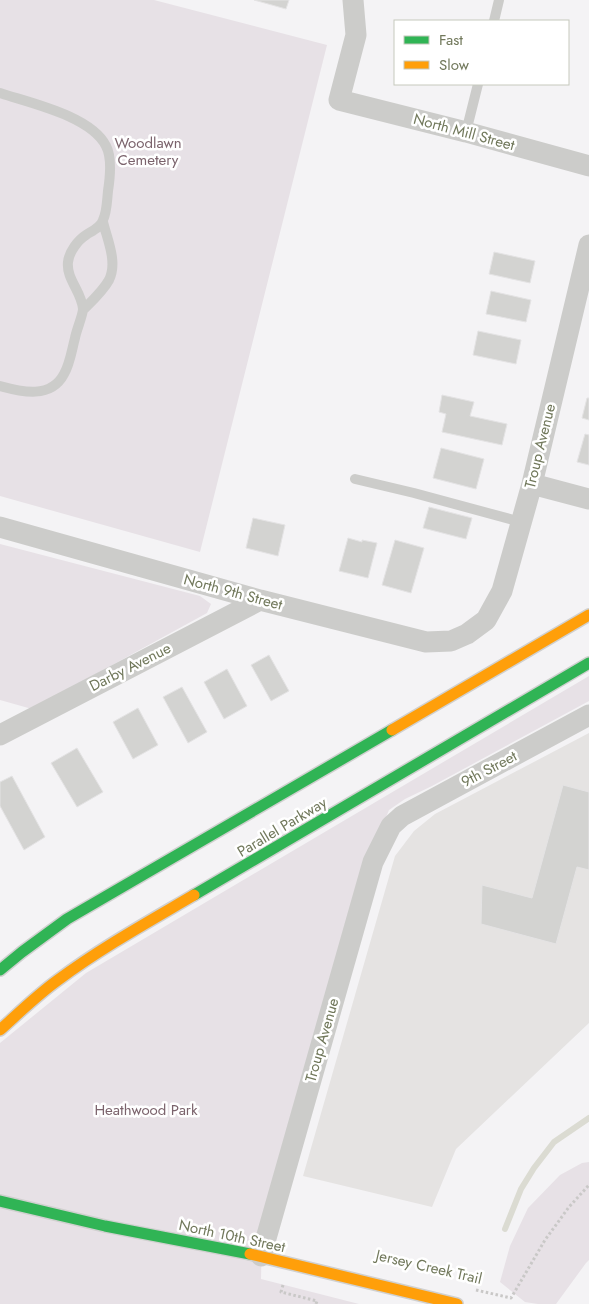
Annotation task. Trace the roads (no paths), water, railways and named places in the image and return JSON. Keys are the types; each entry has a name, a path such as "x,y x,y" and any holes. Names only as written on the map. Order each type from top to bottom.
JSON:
{"main road":[{"name":"Parallel Parkway","path":"0,970 67,919 589,615"},
{"name":"Parallel Parkway","path":"0,1030 57,980 102,950 589,663"},
{"name":"North 10th Street","path":"0,1202 105,1226 288,1262 457,1304"}],"street":[{"name":"North Mill Street","path":"353,0 356,35 339,100 589,166"},
{"name":"Troup Avenue","path":"468,634 486,620 502,591 532,484 589,245"},
{"path":"532,484 589,500"},
{"name":"North 9th Street","path":"0,526 260,600 426,642 451,641 468,634"},
{"name":"Darby Avenue","path":"0,735 260,600"},
{"name":"9th Street","path":"391,826 402,816 589,715"},
{"name":"Troup Avenue","path":"261,1256 373,862 391,826"}],"lane":[{"path":"494,20 499,0"},
{"path":"466,132 478,85"},
{"path":"0,93 65,114 98,134 107,147 110,163 110,182 103,222 112,257 112,270 109,280 83,310 64,374 54,387 44,391 33,392 17,391 0,386"},
{"path":"83,310 78,292 70,276 68,262 73,248 103,222"},
{"path":"355,479 521,522"}],"waterway":[{"path":"505,1229 521,1189 534,1168 554,1142 589,1118"}],"park label":[{"name":"Woodlawn Cemetery","path":"148,152"},
{"name":"Heathwood Park","path":"146,1110"}]}
